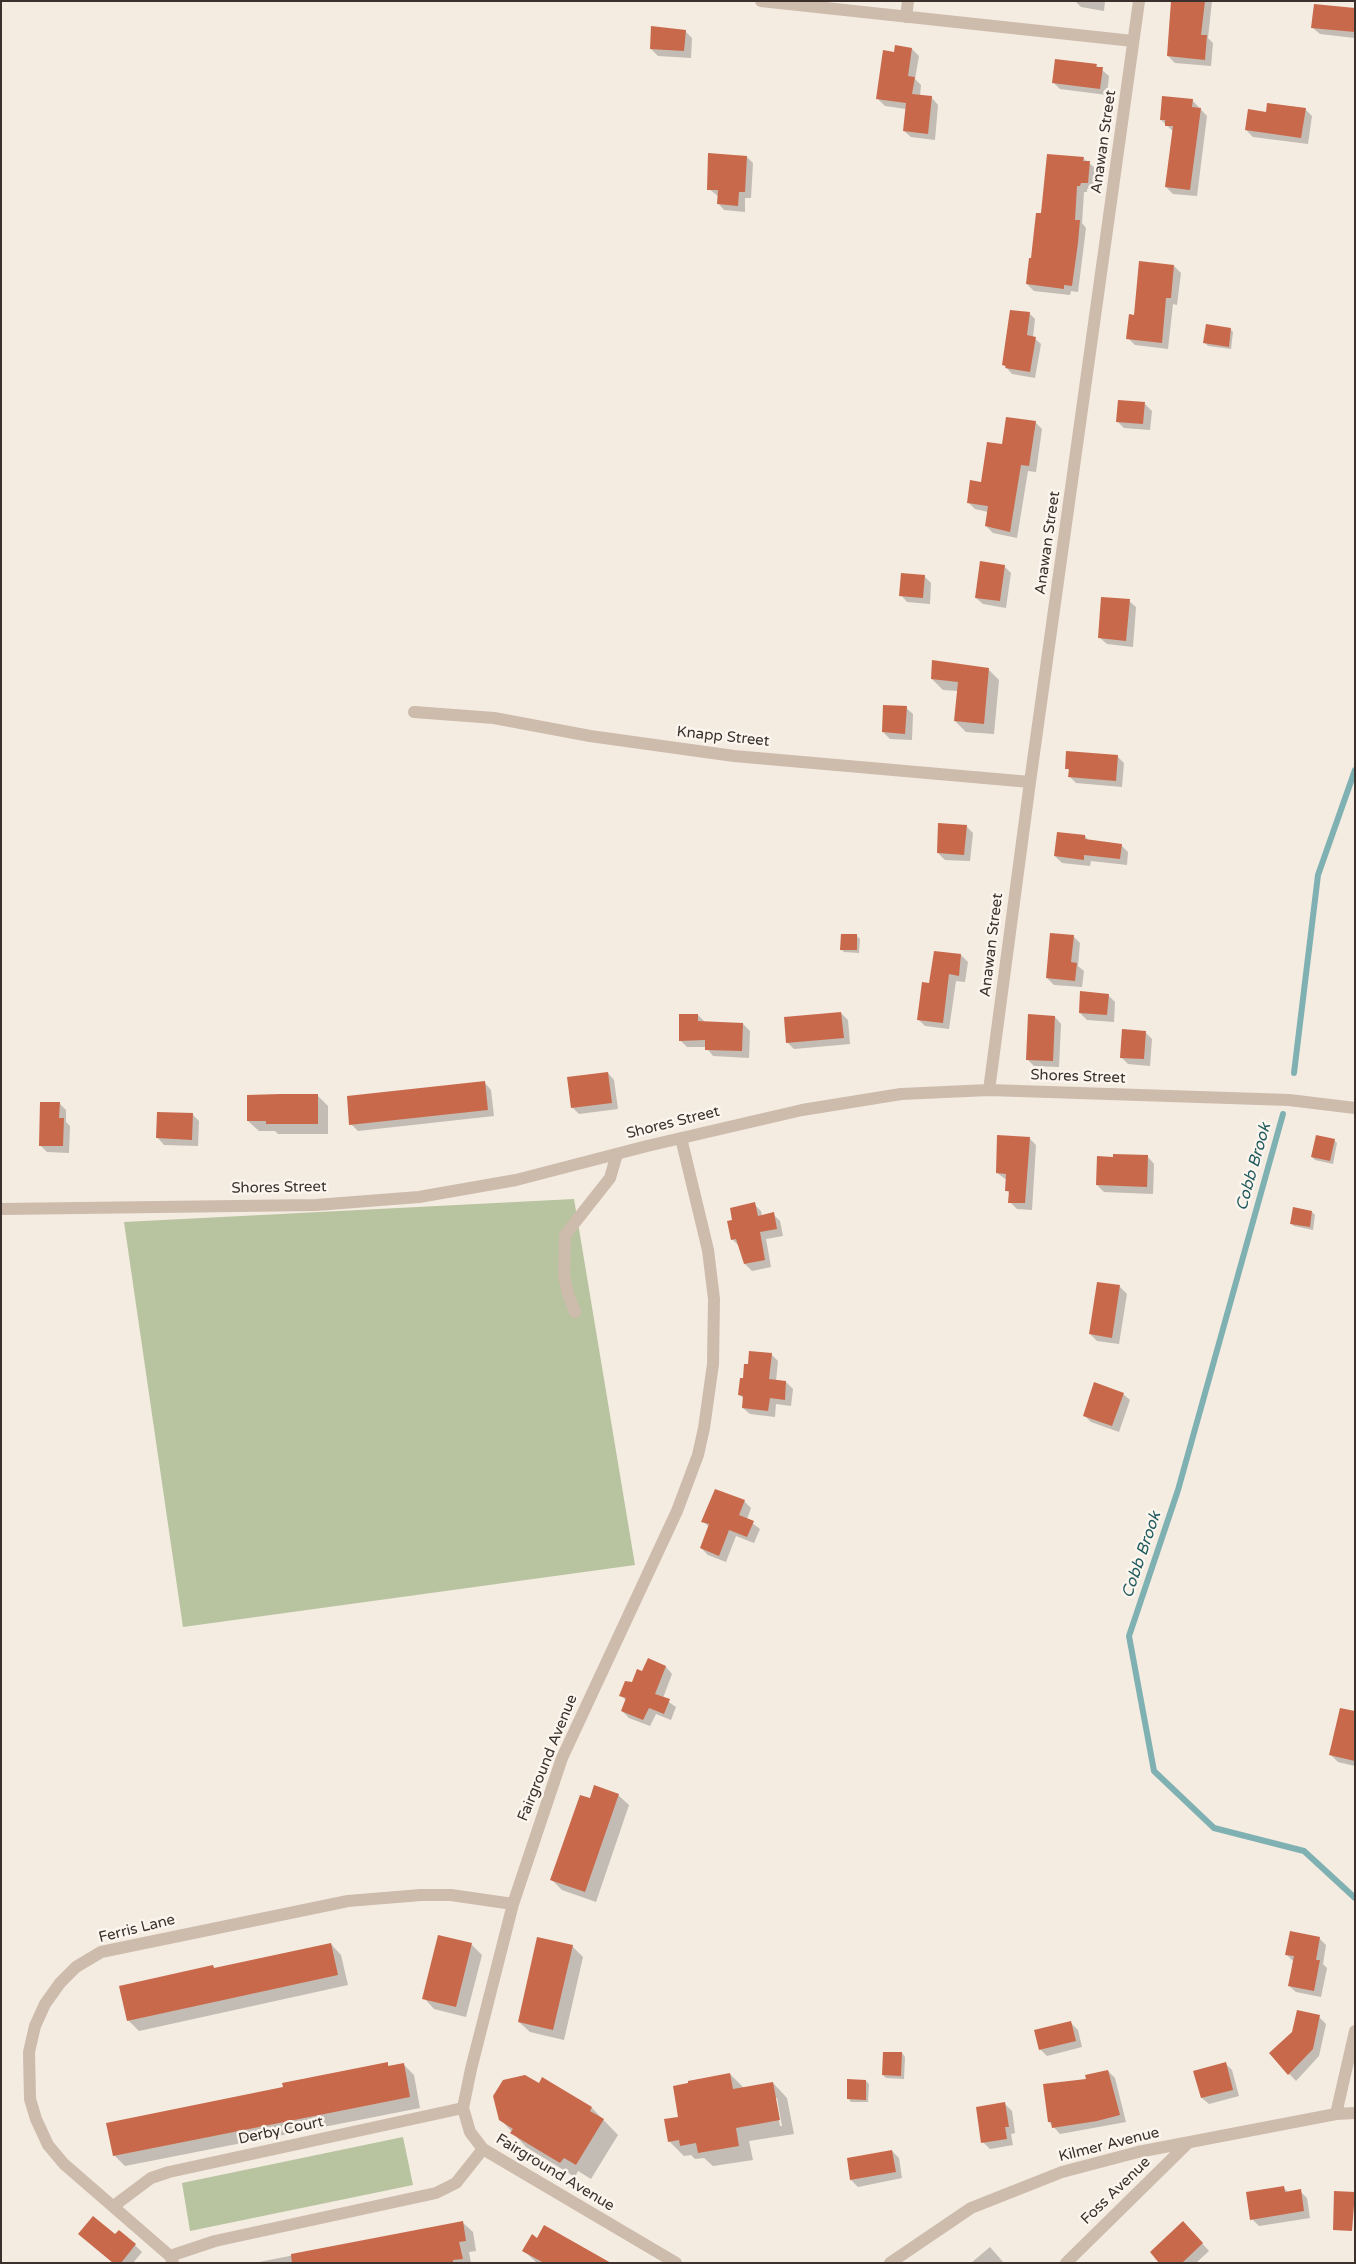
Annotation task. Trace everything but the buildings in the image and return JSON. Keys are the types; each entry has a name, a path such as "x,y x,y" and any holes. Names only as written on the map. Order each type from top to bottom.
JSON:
{"street":[{"path":"761,1 1133,41"},
{"path":"906,17 908,1"},
{"name":"Anawan Street","path":"989,1090 1139,1"},
{"name":"Knapp Street","path":"414,712 494,718 590,736 734,756 1030,782"},
{"name":"Shores Street","path":"1,1209 316,1205 419,1197 516,1180 680,1138 802,1110 901,1094 989,1090 1289,1100 1355,1108"},
{"name":"Fairground Avenue","path":"675,2263 483,2149 470,2132 463,2108 512,1904 562,1758 677,1511 693,1469 704,1428 713,1364 714,1299 708,1250 680,1138"},
{"path":"575,1312 568,1294 564,1275 565,1235 610,1178 617,1154"},
{"name":"Ferris Lane","path":"171,2259 114,2205 64,2164 48,2145 36,2119 30,2099 29,2052 35,2026 45,2004 60,1982 76,1967 101,1952 348,1901 412,1895 451,1895 512,1904"},
{"path":"1336,2114 1355,2031"},
{"name":"Derby Court","path":"114,2205 151,2178 168,2172 463,2108"},
{"name":"Kilmer Avenue","path":"890,2263 972,2208 1062,2172 1138,2152 1336,2114 1355,2113"},
{"name":"Foss Avenue","path":"1066,2263 1189,2142"},
{"path":"171,2259 215,2241 436,2193 456,2183 483,2149"}],"green space":[{"path":"574,1199 635,1565 183,1627 124,1222"},
{"path":"403,2137 413,2185 190,2231 182,2183"}],"waterway":[{"name":"Cobb Brook","path":"1294,1073 1318,875 1355,770"},
{"name":"Cobb Brook","path":"1283,1114 1178,1490 1129,1636 1154,1771 1214,1828 1304,1851 1355,1898"}]}
